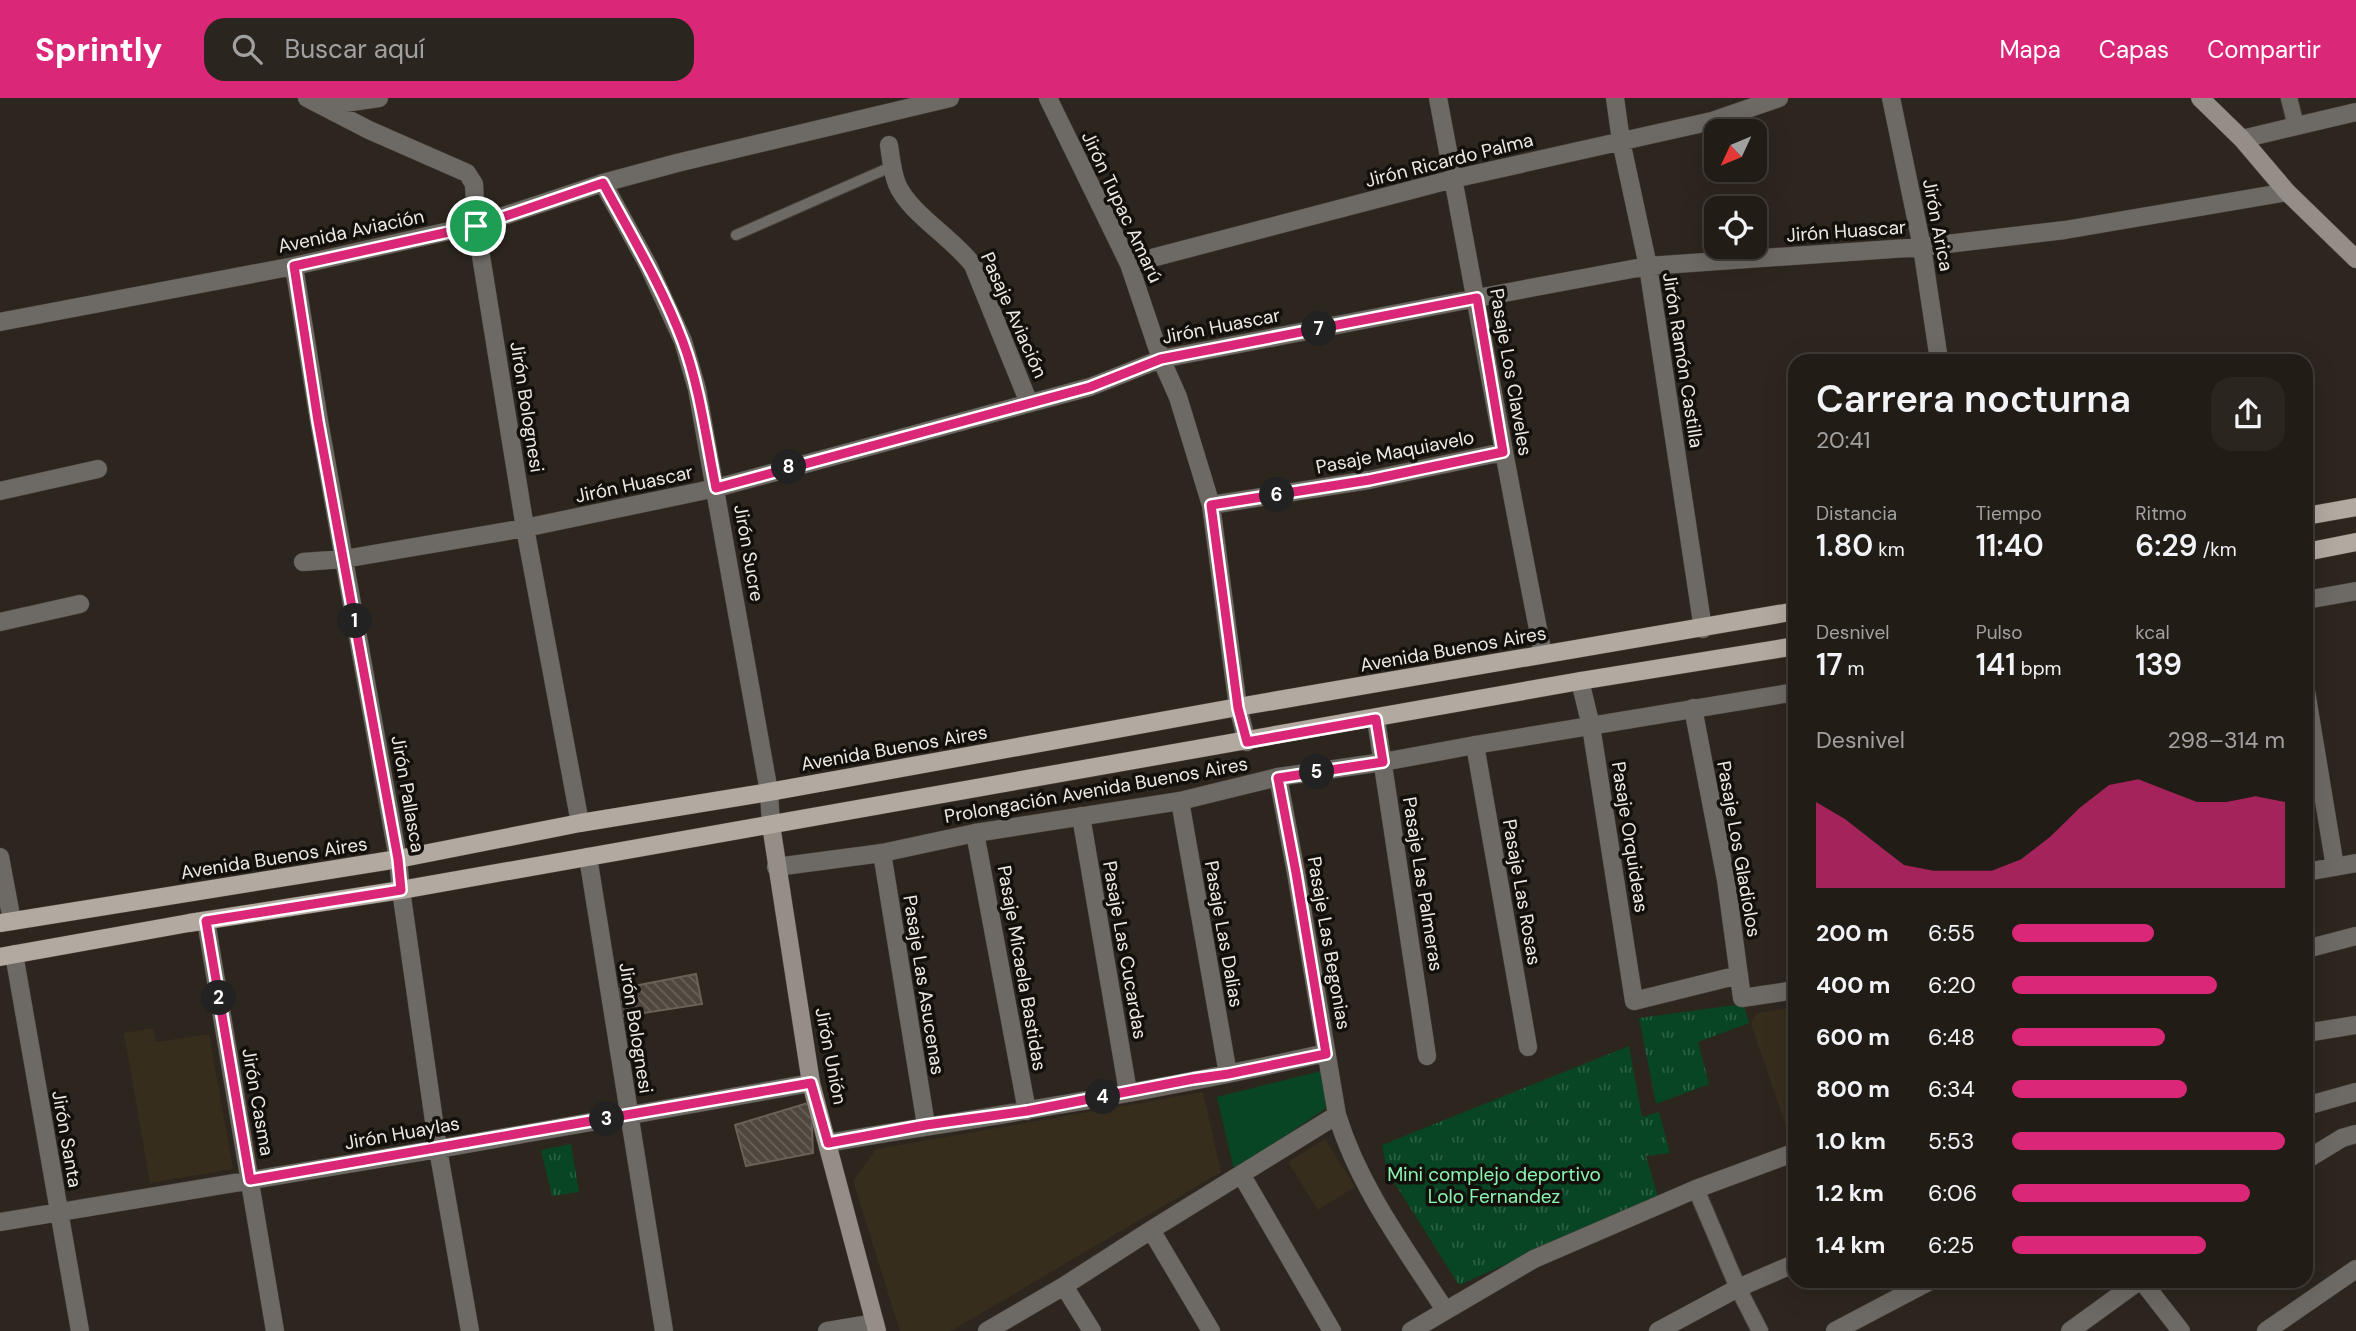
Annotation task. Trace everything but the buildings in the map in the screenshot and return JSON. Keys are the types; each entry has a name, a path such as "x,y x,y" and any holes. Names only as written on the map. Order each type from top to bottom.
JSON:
{"main road":[{"path":"2200,98 2242,139 2287,192 2356,259"},
{"path":"2313,515 2356,507"},
{"path":"2313,551 2356,542"},
{"name":"Avenida Buenos Aires","path":"6,923 398,859 580,823 1788,613"},
{"path":"7,956 401,890 1580,681 1788,647"},
{"name":"Jirón Unión","path":"771,825 811,1083 876,1327"}],"street":[{"name":"Jirón Bolognesi","path":"307,98 369,130 467,173 474,184 476,226 525,528 580,823"},
{"path":"324,106 379,98"},
{"name":"Avenida Aviación","path":"0,322 294,266 476,226 603,183 677,163 950,98"},
{"name":"Jirón Tupac Amarú","path":"1048,98 1129,264 1161,359 1178,397 1211,505 1238,708 1247,742"},
{"name":"Pasaje Los Claveles","path":"1438,98 1543,654"},
{"name":"Jirón Ramón Castilla","path":"1615,98 1621,141 1648,266 1703,629"},
{"name":"Jirón Ricardo Palma","path":"1129,264 1454,178 1712,121 1779,98"},
{"name":"Jirón Arica","path":"1891,98 1922,247 1938,354"},
{"path":"2289,98 2296,126"},
{"path":"2242,139 2356,112"},
{"name":"Pasaje Aviación","path":"889,145 897,185 914,208 962,251 973,265 1029,404"},
{"name":"Jirón Sucre","path":"603,183 648,265 683,341 697,389 769,792 771,825"},
{"name":"Jirón Huascar","path":"303,562 344,559 525,528 716,488 1090,387 1161,359 1648,266 1922,247 2065,230 2287,192"},
{"name":"Jirón Pallasca","path":"294,266 318,421 398,859 438,1149 470,1331"},
{"name":"Pasaje Maquiavelo","path":"1211,505 1369,480 1503,452"},
{"path":"0,491 98,469"},
{"path":"2313,599 2356,591"},
{"path":"0,622 80,604"},
{"name":"Pasaje Orquideas","path":"1580,681 1591,726 1634,1001 1739,975"},
{"name":"Prolongación Avenida Buenos Aires","path":"776,867 881,853 975,833 1180,801 1278,778 1693,708 1788,697"},
{"name":"Pasaje Los Gladiolos","path":"1693,708 1726,880 1742,998 1788,991"},
{"name":"Pasaje Las Palmeras","path":"1376,719 1427,1056"},
{"path":"2313,733 2335,867"},
{"name":"Pasaje Las Rosas","path":"1475,745 1528,1046"},
{"name":"Pasaje Las Begonias","path":"1278,778 1337,1115 1346,1144 1370,1192 1445,1310"},
{"name":"Pasaje Las Dalias","path":"1180,801 1228,1074"},
{"name":"Pasaje Las Cucardas","path":"1081,816 1128,1092"},
{"name":"Pasaje Micaela Bastidas","path":"975,833 1027,1111"},
{"name":"Pasaje Las Asucenas","path":"881,853 926,1125"},
{"path":"0,857 6,923"},
{"name":"Jirón Bolognesi","path":"588,857 664,1331"},
{"path":"2313,871 2356,863"},
{"name":"Jirón Casma","path":"206,921 275,1331"},
{"path":"2313,947 2356,936"},
{"name":"Jirón Santa","path":"7,956 80,1331"},
{"path":"2313,1032 2356,1025"},
{"path":"828,1143 926,1125 1027,1111 1326,1054"},
{"name":"Jirón Huaylas","path":"0,1222 811,1083"},
{"path":"2313,1104 2356,1092"},
{"path":"988,1331 1065,1286 1337,1115"},
{"path":"2313,1156 2342,1138 2356,1134"},
{"path":"1411,1331 1534,1259 1696,1189 1788,1155"},
{"path":"1241,1174 1332,1331"},
{"path":"1696,1189 1738,1288 1760,1331"},
{"path":"1151,1230 1211,1331"},
{"path":"1657,1331 1738,1288 1788,1266"},
{"path":"2266,1331 2356,1269"},
{"path":"1065,1286 1092,1331"},
{"path":"1835,1331 1917,1288"},
{"path":"2070,1331 2130,1288"},
{"path":"2146,1288 2181,1331"},
{"path":"827,1331 876,1327"}],"lane":[{"path":"736,234 892,166"}],"shaded area":[{"path":"1788,1008 1788,1132 1751,1024 1757,1013"},
{"path":"153,1028 156,1042 209,1034 233,1169 150,1183 124,1033"},
{"path":"1203,1092 1221,1172 951,1331 900,1331 853,1181 876,1149"},
{"path":"1325,1139 1355,1187 1318,1210 1288,1162"}],"green space":[{"path":"1743,1004 1749,1023 1698,1042 1709,1084 1656,1104 1639,1018"},
{"name":"Mini complejo deportivo Lolo Fernandez","path":"1629,1046 1642,1117 1659,1112 1670,1153 1646,1156 1658,1197 1459,1285 1387,1171 1382,1145"},
{"path":"1329,1069 1331,1105 1234,1170 1217,1097"},
{"path":"571,1144 579,1192 552,1196 541,1150"}],"route":[{"path":"603,183 648,265 683,341 697,389 716,488 1090,387 1161,359 1477,298 1503,452 1369,480 1211,505 1238,708 1247,742 1376,719 1383,762 1278,778 1326,1054 1027,1111 926,1125 828,1143 811,1083 250,1180 206,921 401,890 398,859 318,421 294,266 476,226 603,183"}]}
